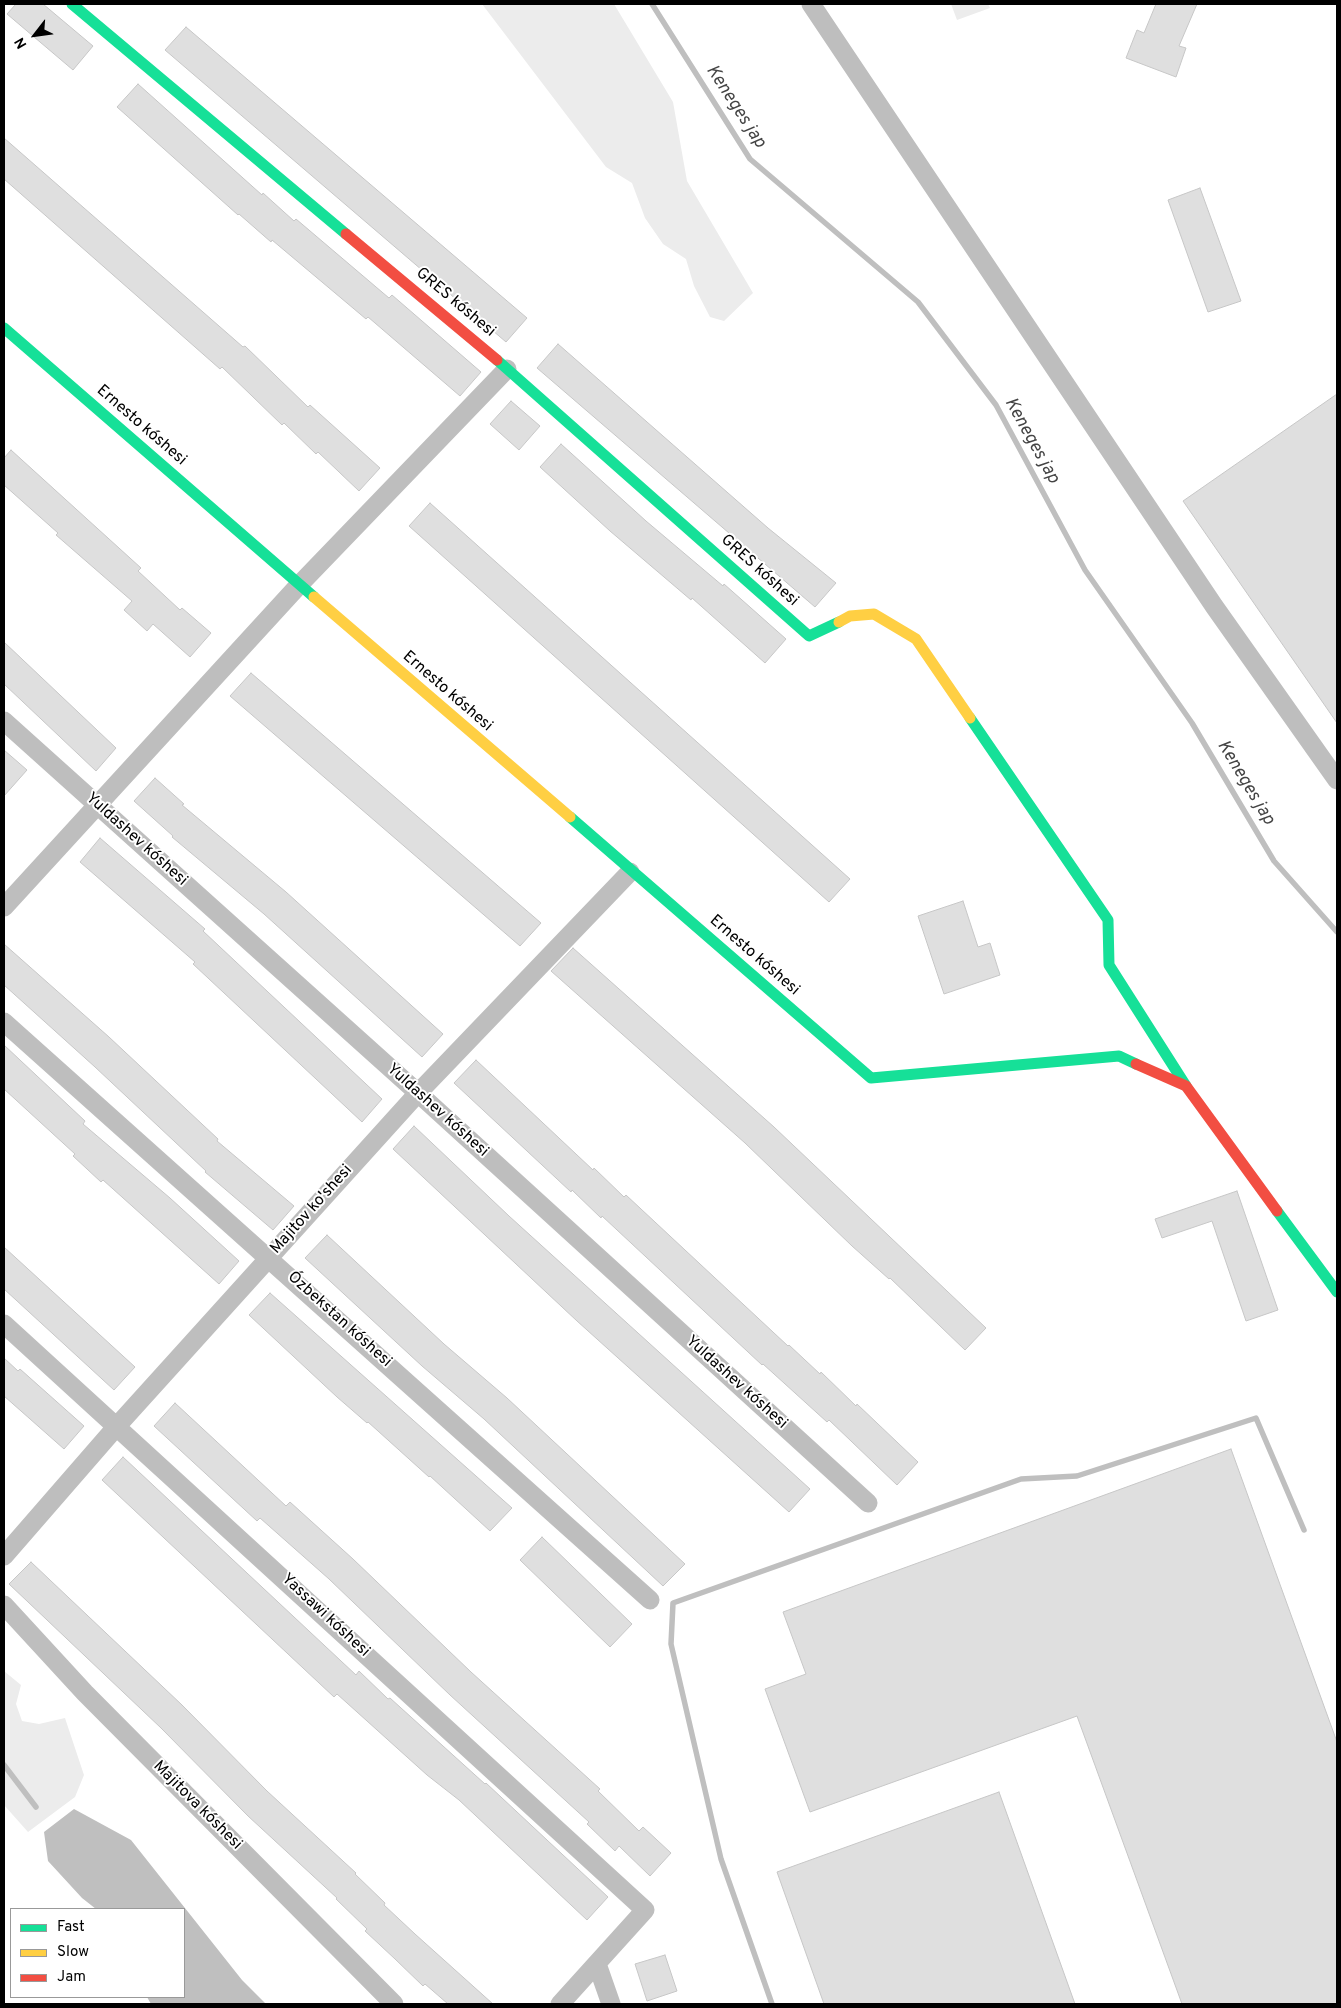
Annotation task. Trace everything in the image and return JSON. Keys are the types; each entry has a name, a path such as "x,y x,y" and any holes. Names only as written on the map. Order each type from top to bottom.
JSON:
{"street":[{"name":"GRES kóshesi","path":"72,4 507,369 809,636 850,616 874,614 916,640 1108,920 1109,965 1186,1086"},
{"path":"811,4 1214,606 1337,780"},
{"name":"Ernesto kóshesi","path":"4,328 298,585 870,1078 1119,1056 1186,1086"},
{"path":"4,907 298,585 507,369"},
{"name":"Yuldashev kóshesi","path":"4,721 418,1093 868,1504"},
{"name":"Majitov ko'shesi","path":"4,1556 117,1426 418,1093 630,872"},
{"name":"Ózbekstan kóshesi","path":"4,1022 650,1600"},
{"path":"1186,1086 1337,1292"},
{"name":"Yassawi kóshesi","path":"4,1324 645,1910 597,1964"},
{"name":"Majitova kóshesi","path":"4,1605 84,1693 394,2004"},
{"path":"560,2004 597,1964 611,2004"}],"shaded area":[{"path":"482,4 614,4 673,102 687,181 753,293 724,321 710,317 694,286 686,259 663,244 645,218 632,183 606,167"},
{"path":"951,4 988,4 990,8 957,20"},
{"path":"4,1671 21,1685 16,1704 22,1721 39,1724 65,1718 84,1775 75,1797 28,1832 4,1805"},
{"path":"74,1809 131,1840 185,1908 95,1908 82,1898 48,1861 44,1832"},
{"path":"185,1908 242,1980 266,2004 151,2004 148,1998 185,1998"}],"building":[{"path":"16,4 43,4 93,46 73,70 7,14"},
{"path":"1156,4 1197,4 1179,46 1186,48 1176,77 1126,58 1137,30 1144,33"},
{"path":"186,27 527,318 506,342 165,50"},
{"path":"138,84 262,195 263,193 294,221 296,219 389,298 392,295 481,372 460,396 368,317 366,319 272,240 271,242 238,215 117,107"},
{"path":"4,138 243,347 245,346 308,407 310,405 380,468 359,491 318,452 316,454 284,423 282,425 222,367 220,369 4,179"},
{"path":"1200,188 1241,301 1208,312 1168,200"},
{"path":"558,344 768,528 836,583 815,607 537,368"},
{"path":"1337,394 1337,723 1183,501"},
{"path":"511,401 540,426 519,450 490,424"},
{"path":"561,444 646,521 723,586 724,584 786,639 765,663 692,598 691,600 610,531 540,467"},
{"path":"11,450 141,568 138,571 180,610 182,608 211,633 190,657 153,624 147,631 124,610 132,601 56,535 58,533 4,485 4,458"},
{"path":"430,503 850,879 829,902 409,526"},
{"path":"4,642 116,748 96,771 4,684"},
{"path":"251,673 541,923 520,946 230,696"},
{"path":"4,750 27,770 4,796"},
{"path":"155,778 184,804 182,805 286,892 443,1034 422,1057 264,914 172,837 134,801"},
{"path":"100,838 205,929 203,931 382,1099 362,1122 193,964 195,962 80,862"},
{"path":"963,901 978,947 990,943 1000,975 944,994 918,916"},
{"path":"4,944 109,1037 218,1139 217,1141 294,1206 273,1230 205,1172 95,1067 4,985"},
{"path":"573,948 774,1127 986,1328 965,1350 890,1278 852,1246 745,1143 551,971"},
{"path":"4,1045 85,1121 83,1124 170,1198 239,1261 219,1284 103,1180 101,1182 73,1156 75,1154 4,1089"},
{"path":"476,1060 593,1170 594,1168 624,1197 626,1195 788,1346 820,1374 821,1372 856,1406 857,1404 918,1462 897,1485 829,1420 827,1422 762,1365 602,1216 601,1218 572,1190 571,1192 454,1083"},
{"path":"414,1126 509,1216 810,1489 789,1512 577,1321 393,1149"},
{"path":"1237,1191 1278,1310 1246,1321 1212,1221 1162,1238 1155,1219"},
{"path":"327,1235 444,1344 507,1398 685,1564 663,1586 484,1419 422,1366 305,1258"},
{"path":"4,1247 135,1367 114,1390 4,1289"},
{"path":"270,1293 512,1508 490,1531 430,1476 337,1397 249,1315"},
{"path":"4,1358 18,1371 20,1369 84,1426 64,1449 4,1396"},
{"path":"175,1403 286,1506 290,1502 353,1559 471,1672 600,1789 598,1791 639,1831 643,1827 671,1853 650,1876 619,1846 615,1851 587,1824 589,1822 450,1695 329,1579 260,1518 257,1521 154,1426"},
{"path":"1231,1449 1337,1742 1337,2004 1182,2004 1077,1716 810,1812 765,1689 806,1674 783,1612"},
{"path":"123,1457 356,1675 359,1671 388,1699 390,1698 486,1783 608,1897 587,1920 459,1800 427,1775 337,1694 334,1697 102,1480"},
{"path":"542,1537 632,1624 610,1647 520,1560"},
{"path":"31,1562 182,1705 267,1791 356,1873 385,1903 384,1905 493,2004 448,2004 425,1984 423,1986 365,1931 367,1929 337,1898 248,1816 161,1728 9,1584"},
{"path":"999,1792 1075,2004 824,2004 777,1872"},
{"path":"665,1955 677,1991 647,2001 635,1964"}],"waterway":[{"name":"Keneges jap","path":"652,4 750,159 918,302 996,405 1085,570 1192,723 1274,861 1337,932"},
{"path":"772,2004 721,1859 671,1644 673,1603 1021,1479 1077,1476 1256,1418 1304,1530"},
{"path":"4,1765 36,1807"}],"traffic: fast":[{"path":"72,4 346,234"},
{"path":"4,328 314,597"},
{"path":"497,360 809,636 839,622"},
{"path":"970,718 1108,920 1109,965 1186,1086"},
{"path":"570,817 871,1078 1119,1056 1136,1064"},
{"path":"1277,1211 1337,1292"}],"traffic: slow":[{"path":"314,597 570,817"},
{"path":"839,622 850,616 874,614 916,639 970,718"}],"traffic: jam":[{"path":"346,234 497,360"},
{"path":"1136,1064 1186,1086 1277,1211"}]}
